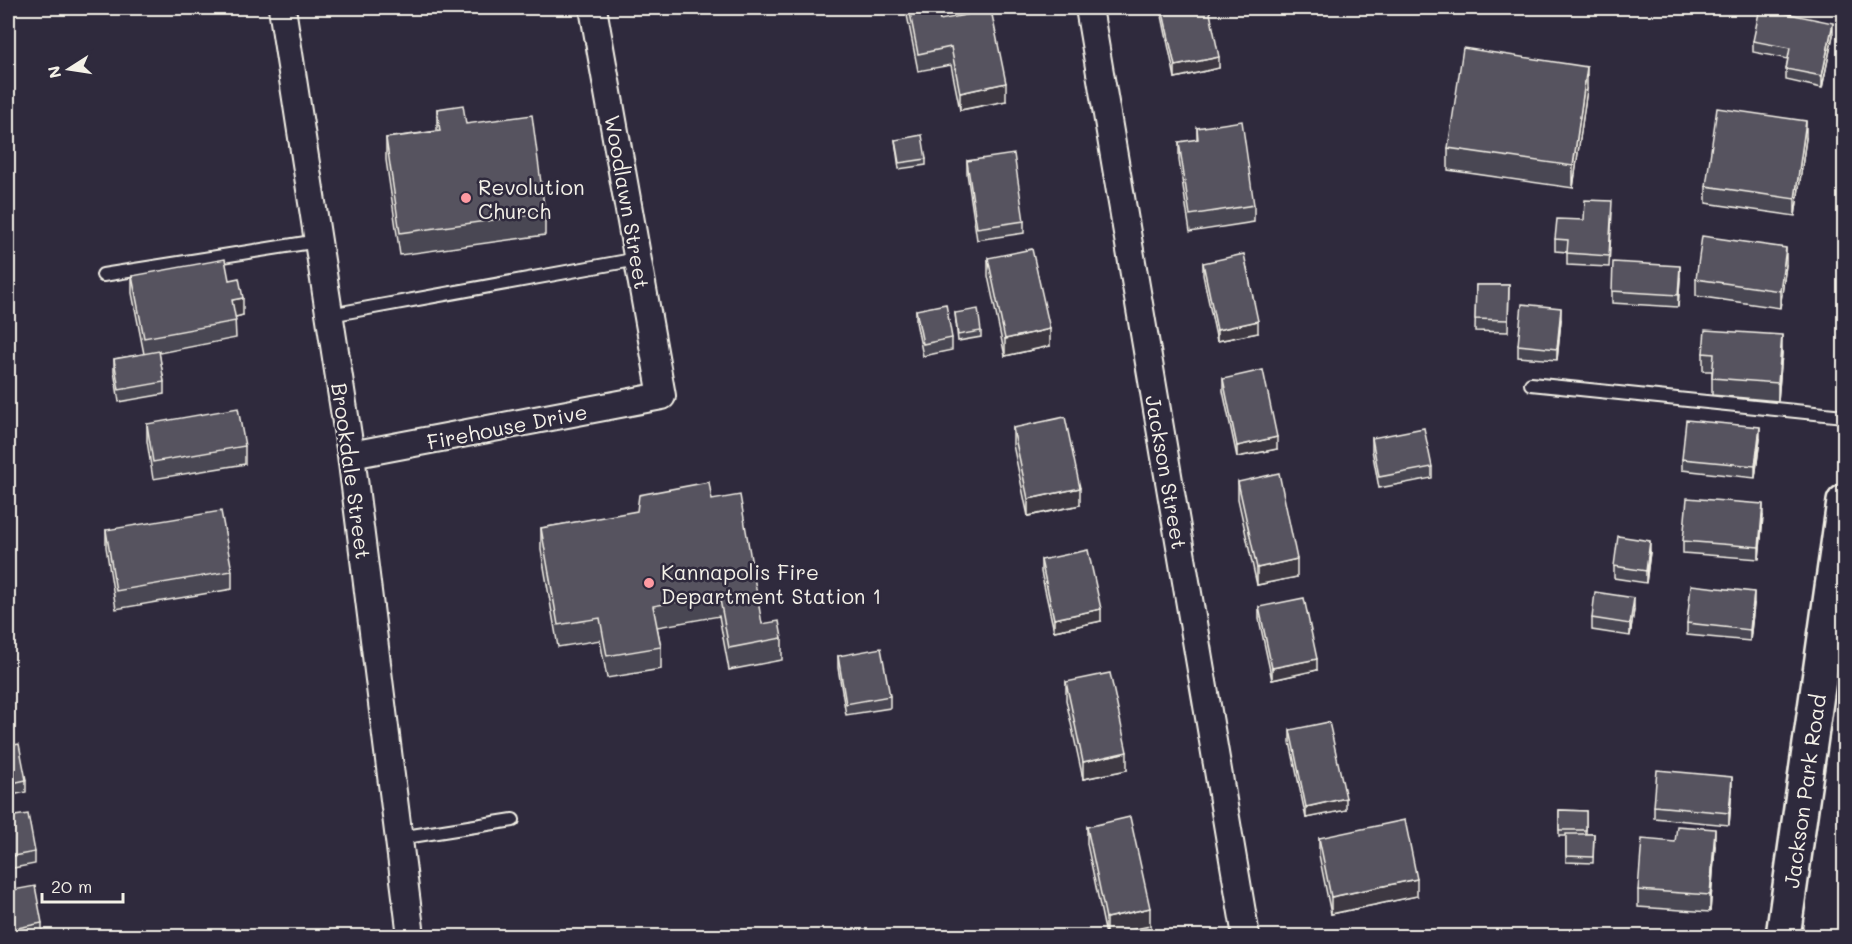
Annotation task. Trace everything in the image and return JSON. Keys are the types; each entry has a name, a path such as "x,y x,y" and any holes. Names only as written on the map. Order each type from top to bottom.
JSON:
{"main road":[{"name":"Jackson Park Road","path":"1783,936 1830,638 1845,502"}],"street":[{"name":"Brookdale Street","path":"282,8 351,455 411,936"},
{"name":"Woodlawn Street","path":"593,8 662,396"},
{"name":"Jackson Street","path":"1089,8 1246,936"},
{"name":"Firehouse Drive","path":"351,455 662,396"}],"lane":[{"path":"103,275 318,241"},
{"path":"330,315 638,259"},
{"path":"1531,384 1845,416"},
{"path":"399,838 513,820"}],"building":[{"path":"909,8 937,8 940,20 991,10 1006,83 960,93 951,47 918,54"},
{"path":"1162,8 1209,8 1219,57 1175,66"},
{"path":"1760,8 1833,23 1822,76 1786,69 1790,48 1753,41"},
{"path":"1463,48 1587,67 1573,166 1448,148"},
{"name":"Revolution Church","path":"463,105 466,124 532,115 545,213 400,233 386,138 440,131 437,109"},
{"path":"1717,108 1806,121 1795,199 1706,186"},
{"path":"1242,121 1254,205 1190,215 1179,142 1198,139 1197,128"},
{"path":"922,135 926,159 899,163 895,140"},
{"path":"1014,154 1024,221 977,228 967,161"},
{"path":"1585,200 1612,201 1609,256 1567,253 1568,240 1555,239 1557,219 1584,220"},
{"path":"1702,236 1786,248 1780,291 1696,279"},
{"path":"1032,249 1050,329 1005,339 988,258"},
{"path":"1244,254 1258,321 1217,330 1203,263"},
{"path":"225,259 229,280 239,278 243,298 232,300 236,321 144,338 132,276"},
{"path":"1613,262 1680,266 1678,295 1612,291"},
{"path":"1476,285 1509,285 1508,320 1475,319"},
{"path":"946,304 952,338 923,344 916,310"},
{"path":"1522,304 1561,308 1557,349 1518,345"},
{"path":"978,309 981,331 958,335 955,313"},
{"path":"1705,330 1782,335 1778,383 1712,378 1714,354 1703,353"},
{"path":"159,351 164,382 119,390 114,359"},
{"path":"1263,370 1277,437 1237,446 1223,379"},
{"path":"238,408 245,446 153,462 147,424"},
{"path":"1065,417 1080,488 1028,499 1013,428"},
{"path":"1686,420 1760,427 1755,466 1682,459"},
{"path":"1424,428 1432,467 1379,477 1372,438"},
{"path":"1279,473 1297,559 1257,568 1238,482"},
{"name":"Kannapolis Fire Department Station 1","path":"709,482 712,500 740,495 762,624 779,621 782,638 729,648 719,594 653,606 661,647 607,656 600,618 558,625 541,528 637,511 639,495"},
{"path":"1687,498 1763,504 1759,547 1683,541"},
{"path":"221,511 232,571 116,591 106,530"},
{"path":"1618,536 1650,541 1646,571 1614,566"},
{"path":"1088,550 1101,609 1054,619 1041,560"},
{"path":"1691,585 1754,592 1750,630 1687,623"},
{"path":"1595,592 1634,598 1630,624 1592,618"},
{"path":"1304,598 1317,659 1272,668 1259,607"},
{"path":"881,648 890,696 846,704 838,656"},
{"path":"1110,673 1127,752 1083,762 1066,682"},
{"path":"8,679 13,710 8,711"},
{"path":"1329,722 1346,798 1306,807 1290,730"},
{"path":"19,744 26,780 8,784 8,746"},
{"path":"1657,770 1732,777 1729,813 1654,806"},
{"path":"1559,810 1586,811 1586,830 1559,830"},
{"path":"28,814 35,852 8,857 8,817"},
{"path":"1130,817 1150,908 1106,918 1087,827"},
{"path":"1405,820 1417,879 1331,897 1319,838"},
{"path":"1677,826 1715,829 1710,895 1638,890 1642,839 1675,842"},
{"path":"1566,834 1594,834 1593,857 1566,856"},
{"path":"35,886 42,923 8,930 8,891"}],"place":[{"name":"Revolution Church","path":"466,198"},
{"name":"Kannapolis Fire Department Station 1","path":"649,583"}]}
